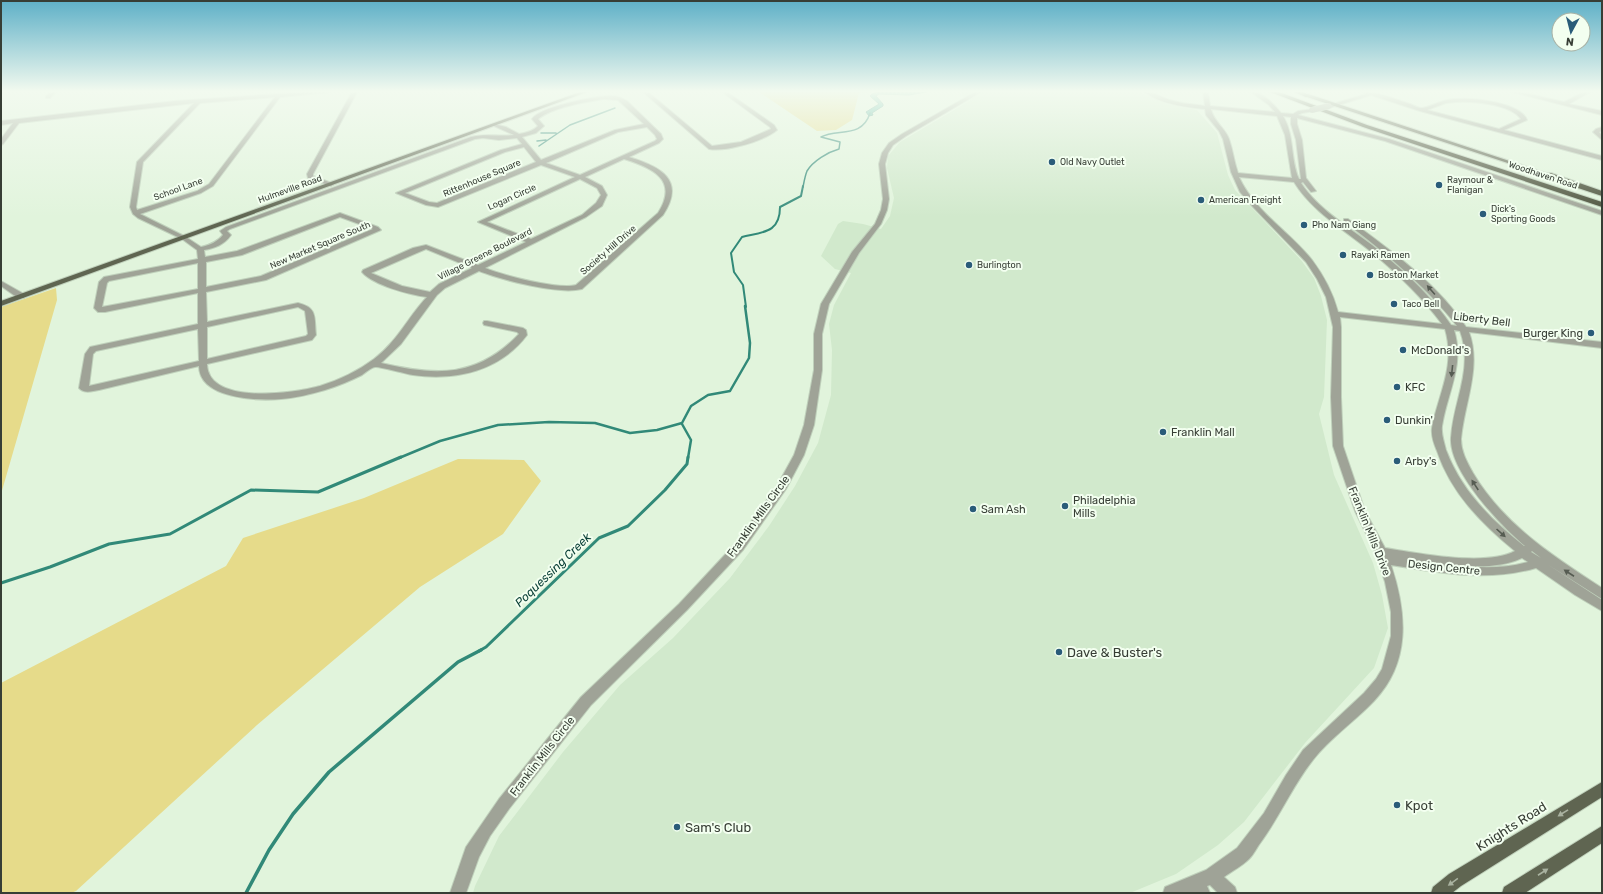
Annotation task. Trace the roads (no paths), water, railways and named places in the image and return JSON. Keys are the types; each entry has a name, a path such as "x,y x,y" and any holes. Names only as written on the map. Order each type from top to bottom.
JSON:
{"highway":[{"name":"Woodhaven Road","path":"1388,134 1602,205"},
{"name":"Woodhaven Road","path":"1404,134 1602,200"},
{"path":"1509,175 1602,208"},
{"path":"1548,175 1602,194"}],"main road":[{"name":"Hulmeville Road","path":"1,304 472,134"},
{"name":"Woodhaven Road","path":"1419,134 1602,191"},
{"name":"Knights Road","path":"1439,893 1455,880 1600,793"},
{"path":"1510,893 1602,834"}],"street":[{"path":"1,143 8,134"},
{"path":"167,134 140,162 133,207 135,213 184,238 200,249 214,245 224,239 226,235 223,231 228,228 480,136 498,138 526,134"},
{"name":"School Lane","path":"135,213 199,192 211,185 250,134"},
{"path":"331,184 310,177 310,174 332,134"},
{"name":"Village Greene Boulevard","path":"200,249 202,261 202,364 205,378 213,385 230,393 259,396 288,395 317,389 341,381 373,364 391,350 432,295 442,286 584,216 599,205 604,198 602,189 592,181 541,163 533,157 515,134"},
{"path":"541,163 611,134"},
{"path":"580,176 659,140 660,137 658,134"},
{"path":"693,134 705,144 716,149 765,134"},
{"name":"Franklin Mills Circle","path":"458,893 472,853 485,831 504,804 586,701 683,607 739,547 782,488 799,455 809,424 818,370 818,334 825,304 856,252 878,224 884,210 886,199 882,164 885,153 891,144 904,134"},
{"name":"Franklin Mills Drive","path":"1171,893 1198,888 1243,854 1269,818 1291,780 1308,755 1369,697 1381,683 1388,670 1397,636 1397,612 1391,582 1382,556 1360,511 1338,446 1336,397 1336,316 1321,279 1309,261 1243,192 1235,173 1223,134"},
{"path":"1288,134 1300,179 1306,194 1322,210 1403,274 1422,293 1449,329 1454,351 1452,376 1437,428 1441,450 1449,473 1467,499 1498,530 1545,561 1602,606"},
{"path":"1297,134 1299,140 1300,179"},
{"name":"Woodhaven Road","path":"1364,134 1397,142 1602,213"},
{"path":"1508,134 1602,158"},
{"name":"Rittenhouse Square","path":"525,146 503,151 399,193 428,204 438,205 541,163"},
{"name":"Society Hill Drive","path":"432,295 399,289 369,275 366,272 423,247 514,280 565,289 579,287 661,214 670,200 670,190 668,184 660,174 642,163 624,157"},
{"path":"1235,173 1300,179 1320,200 1394,256 1426,285 1464,331 1470,351 1462,407 1455,437 1458,454 1479,491 1528,549"},
{"name":"Logan Circle","path":"532,242 481,222 580,176"},
{"name":"New Market Square South","path":"202,261 247,251 338,216 348,217 378,229 370,234 271,275 256,280 202,291"},
{"path":"202,261 107,279 103,282 98,308 105,310 202,291"},
{"path":"1,283 20,296"},
{"path":"298,304 307,308 312,331 311,337 202,364 99,387 86,389 83,386 89,354 93,350 298,304"},
{"name":"Liberty Bell","path":"1336,316 1449,329 1602,350"},
{"path":"373,364 407,372 437,375 460,373 481,367 498,358 523,335 523,332 520,330 486,323"},
{"name":"Liberty Bell","path":"1464,331 1602,345"},
{"name":"Design Centre","path":"1382,556 1461,561 1488,561 1512,557 1528,549"},
{"name":"Design Centre","path":"1382,556 1469,571 1503,571 1545,561"},
{"path":"1545,561 1602,594"},
{"path":"1212,876 1229,893"}],"waterway":[{"path":"539,146 557,134"},
{"name":"Poquessing Creek","path":"803,187 807,171 810,167 817,160 830,152 839,149 840,142 821,137 829,134"},
{"path":"537,141 546,140"},
{"name":"Poquessing Creek","path":"746,307 743,285 734,272 731,253 742,237 763,232 774,227 779,216 780,207 801,196 803,186"},
{"path":"399,458 440,441 498,425 549,422 595,423 630,433 657,430 682,423 691,406 708,395 730,391 749,358 750,343 745,306"},
{"name":"Poquessing Creek","path":"682,424 691,440 688,458"},
{"path":"1,583 50,567 109,544 170,534 251,490 318,492 401,457"},
{"name":"Poquessing Creek","path":"479,651 486,647 599,538 628,526 665,490 687,464 688,457"},
{"name":"Poquessing Creek","path":"246,893 269,850 293,814 329,772 458,662 481,650"}],"place":[{"name":"Old Navy Outlet","path":"1052,162"},
{"name":"Raymour & Flanigan","path":"1439,185"},
{"name":"American Freight","path":"1201,200"},
{"name":"Dick's Sporting Goods","path":"1483,214"},
{"name":"Pho Nam Giang","path":"1304,225"},
{"name":"Rayaki Ramen","path":"1343,255"},
{"name":"Burlington","path":"969,265"},
{"name":"Boston Market","path":"1370,275"},
{"name":"Taco Bell","path":"1394,304"},
{"name":"Burger King","path":"1591,333"},
{"name":"McDonald's","path":"1403,350"},
{"name":"KFC","path":"1397,387"},
{"name":"Dunkin'","path":"1387,420"},
{"name":"Franklin Mall","path":"1163,432"},
{"name":"Arby's","path":"1397,461"},
{"name":"Philadelphia Mills","path":"1065,506"},
{"name":"Sam Ash","path":"973,509"},
{"name":"Dave & Buster's","path":"1059,652"},
{"name":"Kpot","path":"1397,805"},
{"name":"Sam's Club","path":"677,827"}]}
